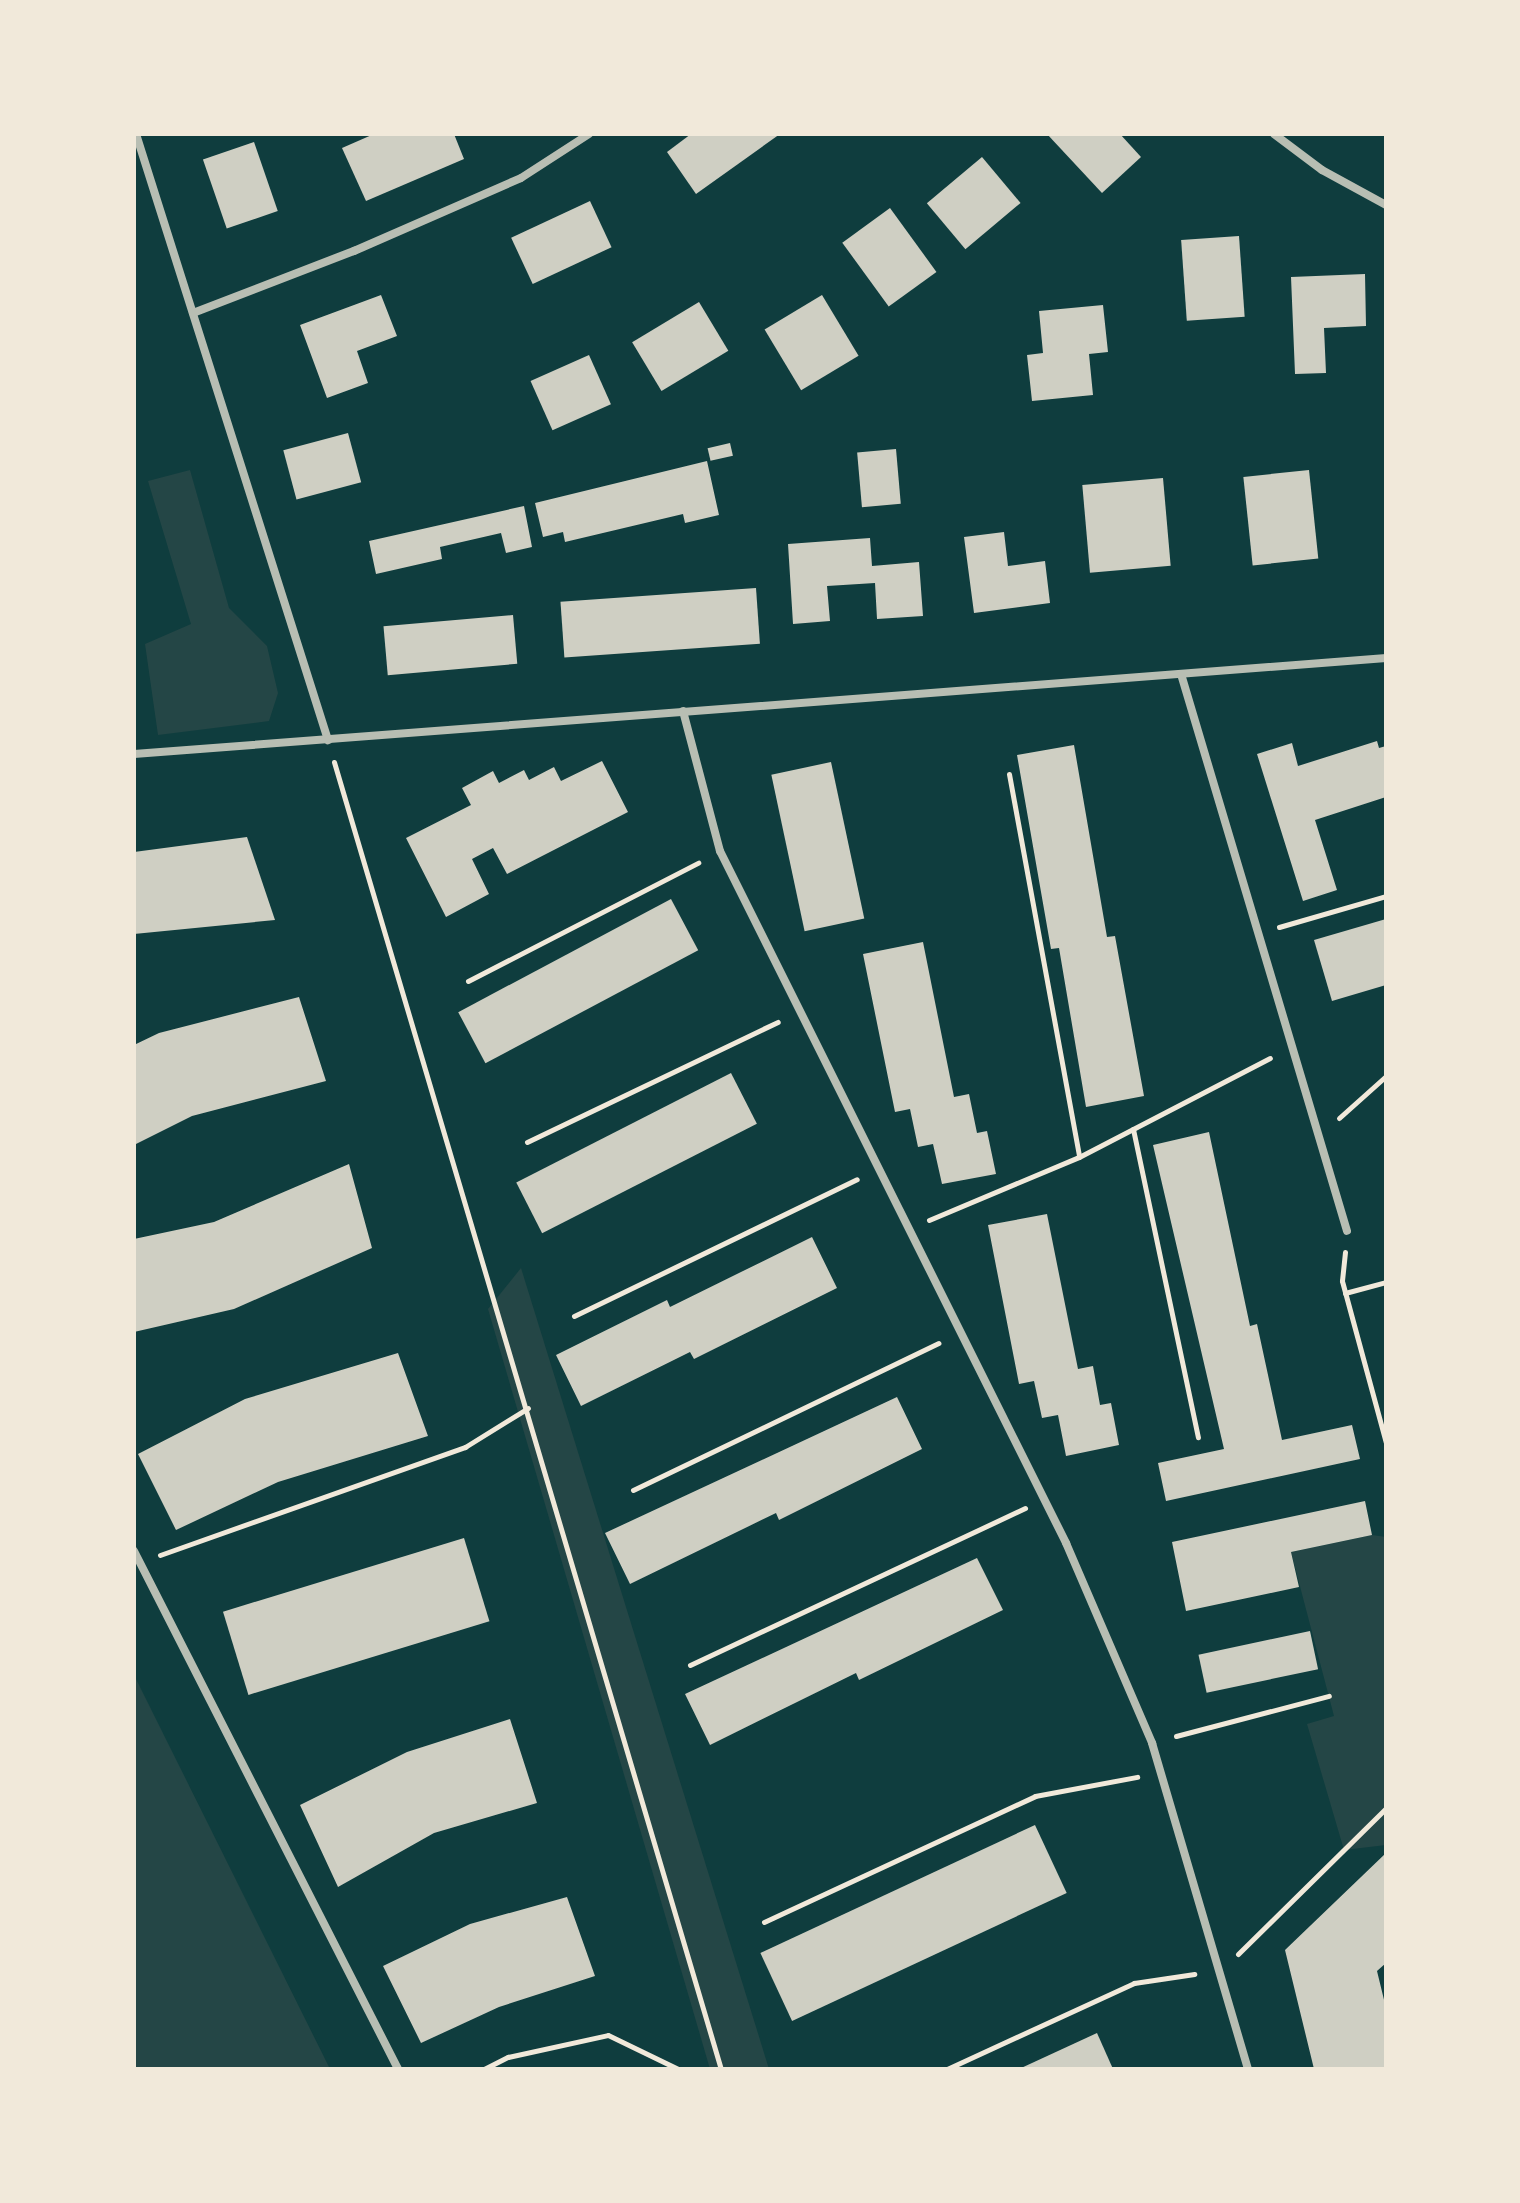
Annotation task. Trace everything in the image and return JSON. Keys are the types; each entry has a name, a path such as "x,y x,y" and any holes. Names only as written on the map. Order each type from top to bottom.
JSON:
{"street":[{"path":"136,134 328,740"},
{"path":"193,313 521,178 589,134"},
{"path":"1274,134 1322,170 1386,205"},
{"path":"134,754 1386,658"},
{"path":"1181,674 1347,1231"},
{"path":"683,711 720,851 1044,1499 1152,1743 1222,1969 1248,2069"},
{"path":"134,1551 398,2069"}],"path":[{"path":"328,740 529,1408 721,2069"},
{"path":"1009,774 1079,1157"},
{"path":"468,981 720,851"},
{"path":"1259,933 1386,896"},
{"path":"527,1142 801,1012"},
{"path":"909,1229 1079,1157 1292,1046"},
{"path":"1319,1137 1386,1076"},
{"path":"1133,1129 1198,1437"},
{"path":"574,1316 879,1168"},
{"path":"1347,1231 1345,1293 1386,1443"},
{"path":"1345,1293 1386,1282"},
{"path":"633,1490 961,1333"},
{"path":"140,1562 465,1447 529,1408"},
{"path":"690,1665 1044,1499"},
{"path":"1152,1743 1329,1696"},
{"path":"764,1922 1035,1796 1162,1772"},
{"path":"947,2069 1134,1983 1222,1969 1386,1808"},
{"path":"484,2069 508,2057 608,2035 678,2069"}],"shaded area":[{"path":"190,470 229,608 267,646 278,693 269,721 158,735 145,644 191,624 148,481"},
{"path":"521,1268 769,2069 710,2069 488,1309"},
{"path":"1372,1535 1386,1537 1386,1845 1344,1850 1307,1724 1334,1716 1291,1552"},
{"path":"134,1675 330,2069 134,2069"}],"building":[{"path":"374,134 454,134 464,159 366,201 342,148"},
{"path":"691,134 780,134 696,194 667,152"},
{"path":"1047,134 1120,134 1141,157 1102,193"},
{"path":"254,142 278,211 227,229 203,160"},
{"path":"982,157 1021,203 965,249 927,203"},
{"path":"590,201 612,247 533,284 511,238"},
{"path":"890,208 936,272 889,307 842,243"},
{"path":"1239,236 1245,317 1187,321 1181,240"},
{"path":"1365,274 1366,326 1324,328 1326,373 1295,374 1291,277"},
{"path":"381,295 397,336 357,351 368,383 327,398 300,325"},
{"path":"822,295 859,356 801,390 765,330"},
{"path":"699,302 728,351 661,391 632,342"},
{"path":"1103,305 1108,352 1089,354 1093,395 1032,401 1027,355 1043,353 1039,311"},
{"path":"589,355 611,404 552,430 531,381"},
{"path":"348,433 361,482 296,500 283,450"},
{"path":"730,443 733,456 711,461 708,448"},
{"path":"896,449 901,504 862,507 857,452"},
{"path":"707,461 719,515 685,523 683,514 565,542 563,532 543,537 535,503"},
{"path":"1309,470 1318,559 1253,565 1243,477"},
{"path":"1163,478 1171,566 1090,573 1082,485"},
{"path":"524,506 532,547 506,553 501,533 440,547 442,559 376,574 369,541"},
{"path":"1004,532 1008,566 1045,561 1050,603 974,613 964,537"},
{"path":"870,538 872,566 919,562 923,616 877,619 875,583 827,586 830,621 793,624 788,544"},
{"path":"756,588 760,644 564,658 560,602"},
{"path":"513,615 517,664 388,675 383,626"},
{"path":"1377,741 1379,748 1386,746 1386,797 1315,820 1337,890 1303,901 1257,754 1292,743 1298,766"},
{"path":"1074,745 1107,937 1115,936 1144,1096 1086,1107 1059,948 1051,949 1017,755"},
{"path":"602,761 628,812 507,874 493,848 472,859 489,894 446,917 406,838 471,805 462,788 493,771 499,783 524,770 529,780 554,767 561,781"},
{"path":"831,762 864,919 805,931 771,775"},
{"path":"247,837 275,920 134,934 134,852"},
{"path":"671,899 698,950 485,1063 458,1012"},
{"path":"1386,919 1386,985 1332,1001 1314,940"},
{"path":"923,942 954,1097 969,1094 977,1133 987,1131 996,1174 942,1184 933,1144 918,1147 910,1109 895,1112 863,954"},
{"path":"299,997 326,1081 192,1116 134,1145 134,1045 159,1033"},
{"path":"731,1073 757,1124 542,1233 516,1182"},
{"path":"1209,1132 1250,1326 1257,1324 1282,1440 1352,1425 1360,1459 1166,1501 1158,1463 1224,1449 1153,1145"},
{"path":"349,1164 372,1248 234,1309 134,1332 134,1239 214,1222"},
{"path":"1047,1214 1078,1369 1093,1366 1100,1405 1111,1403 1119,1445 1066,1456 1058,1415 1042,1418 1034,1381 1019,1384 988,1225"},
{"path":"812,1237 837,1288 694,1359 690,1352 581,1406 556,1355 667,1300 670,1307"},
{"path":"398,1353 428,1436 278,1482 176,1530 138,1454 245,1399"},
{"path":"897,1397 922,1449 779,1520 776,1513 630,1584 605,1533"},
{"path":"1365,1501 1372,1535 1291,1552 1299,1587 1186,1611 1172,1542"},
{"path":"464,1538 489,1621 248,1695 223,1612"},
{"path":"977,1558 1003,1610 859,1680 856,1673 710,1745 685,1694"},
{"path":"1310,1631 1318,1669 1207,1693 1198,1655"},
{"path":"510,1719 537,1803 434,1833 338,1887 300,1805 407,1752"},
{"path":"1035,1825 1067,1893 792,2021 760,1953"},
{"path":"1386,1853 1386,1963 1377,1971 1386,2008 1386,2069 1314,2069 1285,1950"},
{"path":"567,1897 595,1976 499,2007 421,2043 383,1966 470,1924"},
{"path":"1097,2033 1113,2069 1019,2069"}]}
